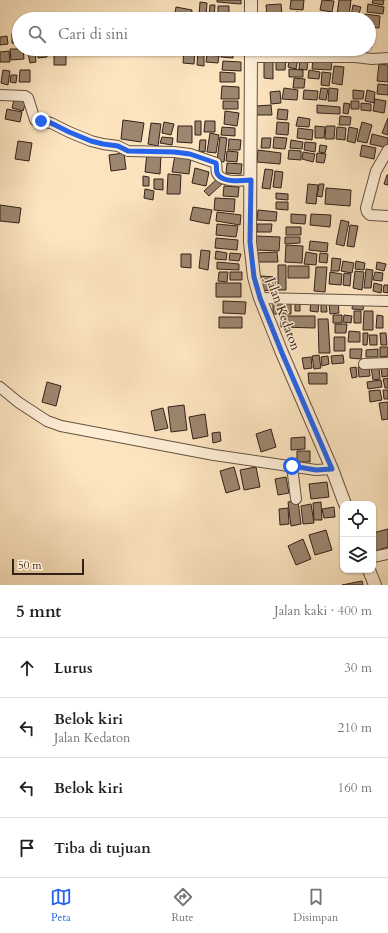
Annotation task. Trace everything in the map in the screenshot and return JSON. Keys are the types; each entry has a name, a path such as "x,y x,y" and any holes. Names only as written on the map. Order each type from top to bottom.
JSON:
{"street":[{"path":"251,0 251,12"},
{"name":"Jalan Kedaton","path":"251,56 250,242 254,277 260,298 282,353 332,469 344,501"},
{"path":"329,56 372,59 388,58"},
{"path":"0,95 24,96 28,98 35,120 51,123 91,141 118,146 128,151 174,152 190,154 216,163 216,172 224,179 233,181 251,180"},
{"path":"388,150 376,171 366,208 370,215 388,216"},
{"path":"260,298 388,301"},
{"path":"364,364 388,363"},
{"path":"0,387 18,402 47,421 61,426 214,455 316,470 332,469"},
{"path":"292,466 296,499"},
{"path":"376,556 388,554"},
{"path":"371,573 375,585"}],"building":[{"path":"217,0 241,0 241,4 217,2"},
{"path":"291,0 304,0 303,10 290,9"},
{"path":"322,0 334,1 332,12 320,10"},
{"path":"339,0 351,0 350,12 337,12"},
{"path":"373,0 384,0 383,5 372,3"},
{"path":"200,2 207,3 206,12 199,12"},
{"path":"281,4 282,12 267,12 266,5"},
{"path":"368,4 384,7 383,14 367,12"},
{"path":"210,5 215,5 214,12 210,12"},
{"path":"353,5 361,7 360,12 352,12"},
{"path":"218,6 229,6 229,12 218,12"},
{"path":"176,7 192,10 192,12 175,12"},
{"path":"376,15 380,16 379,28 376,28"},
{"path":"7,36 8,44 0,45 0,37"},
{"path":"10,49 12,49 12,56 24,56 24,59 11,60"},
{"path":"9,51 10,62 0,62 0,52"},
{"path":"29,56 35,56 36,62 30,63"},
{"path":"38,56 47,56 47,57 38,58"},
{"path":"54,56 66,56 66,65 54,65"},
{"path":"184,56 195,56 194,64 183,63"},
{"path":"198,56 204,56 204,66 197,65"},
{"path":"207,56 219,56 218,63 206,62"},
{"path":"233,56 233,58 221,57"},
{"path":"276,57 286,58 285,70 276,70"},
{"path":"290,57 298,59 296,69 288,67"},
{"path":"300,58 308,58 307,70 299,69"},
{"path":"264,59 273,60 273,79 264,78"},
{"path":"313,59 332,61 331,70 312,69"},
{"path":"223,61 241,62 241,71 222,70"},
{"path":"379,64 388,65 388,82 377,81"},
{"path":"334,66 344,67 342,85 332,83"},
{"path":"289,69 303,70 303,77 289,77"},
{"path":"3,70 10,71 8,85 1,83"},
{"path":"20,70 30,70 30,82 19,82"},
{"path":"309,70 320,72 319,79 308,78"},
{"path":"220,72 235,73 235,82 220,82"},
{"path":"322,72 331,73 329,86 321,85"},
{"path":"11,75 17,75 16,83 10,82"},
{"path":"294,78 305,79 304,88 293,88"},
{"path":"378,84 388,85 388,95 377,94"},
{"path":"222,86 239,87 239,99 221,99"},
{"path":"284,88 298,90 297,100 282,99"},
{"path":"321,88 328,89 326,100 319,99"},
{"path":"329,88 338,89 337,101 328,101"},
{"path":"304,90 318,91 317,100 303,99"},
{"path":"353,90 364,91 363,99 353,99"},
{"path":"367,90 375,92 374,103 365,101"},
{"path":"280,91 281,103 271,104 270,92"},
{"path":"15,96 27,99 23,111 12,108"},
{"path":"375,99 386,101 384,113 373,111"},
{"path":"223,101 238,101 238,109 223,109"},
{"path":"351,101 359,101 359,109 351,109"},
{"path":"344,103 350,104 348,114 343,113"},
{"path":"361,103 371,104 371,111 361,110"},
{"path":"271,105 272,115 256,115 256,106"},
{"path":"317,105 340,107 340,114 317,113"},
{"path":"7,109 22,112 20,122 5,119"},
{"path":"278,109 288,110 287,120 277,119"},
{"path":"225,111 239,113 237,126 224,124"},
{"path":"340,116 351,117 350,125 339,125"},
{"path":"298,117 310,119 309,127 296,126"},
{"path":"388,118 388,135 382,133"},
{"path":"123,120 144,123 141,142 121,139"},
{"path":"195,121 201,121 201,135 195,135"},
{"path":"205,121 215,121 215,132 204,132"},
{"path":"164,122 174,124 171,135 162,133"},
{"path":"277,122 289,123 288,135 276,134"},
{"path":"362,122 372,125 367,143 357,141"},
{"path":"151,123 161,124 158,146 148,144"},
{"path":"178,126 192,126 192,143 177,142"},
{"path":"315,126 325,127 324,138 315,138"},
{"path":"326,126 335,126 334,139 325,139"},
{"path":"222,127 235,128 235,136 221,135"},
{"path":"337,127 346,128 345,140 336,139"},
{"path":"349,127 358,129 355,143 347,141"},
{"path":"298,128 313,130 312,140 297,138"},
{"path":"210,133 219,135 216,153 207,152"},
{"path":"372,134 388,138 388,148 370,144"},
{"path":"162,137 173,138 172,145 160,143"},
{"path":"220,137 227,138 224,162 217,161"},
{"path":"274,137 287,138 285,149 273,148"},
{"path":"262,138 271,138 270,148 261,148"},
{"path":"229,139 241,140 240,150 228,150"},
{"path":"200,140 206,140 205,152 199,151"},
{"path":"291,140 303,142 302,149 290,148"},
{"path":"18,141 32,143 29,161 15,159"},
{"path":"305,142 316,143 315,152 304,150"},
{"path":"320,145 327,146 325,153 319,152"},
{"path":"362,145 376,148 374,159 360,156"},
{"path":"258,150 281,153 280,164 257,162"},
{"path":"289,150 301,151 301,160 288,159"},
{"path":"227,151 238,152 237,162 226,161"},
{"path":"303,152 315,154 313,162 302,159"},
{"path":"124,153 126,169 111,171 109,155"},
{"path":"147,153 161,155 160,174 145,172"},
{"path":"317,153 326,154 324,163 316,162"},
{"path":"175,155 191,157 189,174 172,172"},
{"path":"227,163 242,164 241,174 226,173"},
{"path":"195,168 209,172 206,186 192,183"},
{"path":"265,169 273,170 270,189 262,188"},
{"path":"275,171 283,172 281,188 273,187"},
{"path":"168,174 181,175 180,194 167,194"},
{"path":"388,175 388,185 384,184"},
{"path":"143,176 149,177 149,186 143,186"},
{"path":"218,178 223,183 209,196 204,191"},
{"path":"154,179 163,179 163,190 154,189"},
{"path":"308,184 318,185 316,204 306,203"},
{"path":"319,184 324,184 322,197 317,196"},
{"path":"224,186 239,187 238,197 223,196"},
{"path":"326,188 351,190 350,206 325,204"},
{"path":"145,189 154,191 153,200 144,198"},
{"path":"276,193 288,194 288,200 276,199"},
{"path":"215,198 235,199 234,212 214,210"},
{"path":"276,202 288,202 288,210 276,209"},
{"path":"0,205 21,208 19,223 0,221"},
{"path":"193,207 212,210 209,224 190,220"},
{"path":"258,210 277,212 276,221 257,220"},
{"path":"217,212 241,215 240,225 216,221"},
{"path":"291,214 306,215 305,224 291,223"},
{"path":"311,214 331,215 330,227 310,225"},
{"path":"341,220 349,222 344,246 336,244"},
{"path":"217,224 238,226 236,237 216,235"},
{"path":"257,224 272,224 271,232 257,232"},
{"path":"350,225 358,226 354,247 347,246"},
{"path":"286,227 301,227 301,235 286,235"},
{"path":"256,236 280,237 279,251 256,250"},
{"path":"285,237 300,237 300,243 285,244"},
{"path":"216,238 238,240 237,250 215,248"},
{"path":"310,241 328,243 327,252 309,250"},
{"path":"286,245 303,246 302,263 285,262"},
{"path":"201,250 210,251 208,270 199,268"},
{"path":"216,251 227,253 226,260 215,259"},
{"path":"277,252 278,262 256,262 256,253"},
{"path":"306,252 317,254 316,265 304,264"},
{"path":"230,253 241,254 239,261 229,260"},
{"path":"320,253 328,254 327,263 319,262"},
{"path":"181,254 191,254 191,268 181,267"},
{"path":"332,258 341,259 339,271 331,271"},
{"path":"343,261 354,263 352,273 341,271"},
{"path":"356,261 365,263 364,270 355,269"},
{"path":"217,262 239,264 239,270 217,269"},
{"path":"377,262 386,264 384,271 376,269"},
{"path":"278,265 286,265 286,290 278,290"},
{"path":"288,266 309,266 309,278 288,278"},
{"path":"316,267 327,267 325,292 314,291"},
{"path":"366,269 373,270 371,288 364,288"},
{"path":"355,271 364,272 362,290 353,288"},
{"path":"219,272 228,272 227,282 218,281"},
{"path":"230,272 242,272 242,280 230,280"},
{"path":"330,272 342,274 341,285 329,284"},
{"path":"375,272 383,273 382,281 373,280"},
{"path":"344,273 351,274 350,286 343,285"},
{"path":"261,276 276,277 275,291 260,290"},
{"path":"216,283 241,283 241,297 216,297"},
{"path":"374,283 382,285 381,293 373,291"},
{"path":"384,285 388,285 388,293 383,292"},
{"path":"311,300 319,301 318,312 310,311"},
{"path":"223,301 246,302 245,314 223,313"},
{"path":"273,301 291,301 291,314 273,314"},
{"path":"295,301 300,301 300,311 295,311"},
{"path":"321,301 326,301 327,312 321,312"},
{"path":"353,301 364,302 363,310 352,309"},
{"path":"329,302 338,302 339,313 330,314"},
{"path":"354,311 361,311 361,323 354,323"},
{"path":"364,311 373,311 373,330 363,330"},
{"path":"333,315 342,315 342,323 333,323"},
{"path":"344,315 352,316 351,323 343,322"},
{"path":"377,315 383,316 383,328 376,328"},
{"path":"281,316 315,316 315,328 281,327"},
{"path":"219,317 242,317 242,328 219,328"},
{"path":"318,319 328,319 330,353 319,353"},
{"path":"335,324 347,324 346,333 335,333"},
{"path":"349,331 360,332 360,342 348,342"},
{"path":"363,333 368,333 367,345 363,345"},
{"path":"380,333 386,333 387,345 381,345"},
{"path":"369,335 377,335 377,345 370,345"},
{"path":"334,337 345,337 345,351 334,351"},
{"path":"380,347 388,347 388,356 380,357"},
{"path":"350,349 362,349 361,359 350,358"},
{"path":"378,349 378,357 366,357 366,350"},
{"path":"319,355 321,368 314,369 312,356"},
{"path":"343,355 344,363 332,364 331,356"},
{"path":"328,356 329,364 322,366 321,357"},
{"path":"311,357 312,368 304,369 302,358"},
{"path":"388,364 388,376 382,377 381,365"},
{"path":"369,366 370,376 359,377 358,367"},
{"path":"379,366 380,379 373,380 371,367"},
{"path":"356,367 357,377 352,378 350,368"},
{"path":"308,373 327,373 327,384 309,384"},
{"path":"388,378 388,388 385,388 383,379"},
{"path":"381,380 382,387 368,389 367,382"},
{"path":"47,382 61,386 56,406 42,402"},
{"path":"380,390 382,400 370,402 369,391"},
{"path":"383,390 388,390 388,399 384,399"},
{"path":"388,402 388,419 382,420 379,403"},
{"path":"184,405 187,430 171,432 168,407"},
{"path":"163,408 168,428 155,431 151,411"},
{"path":"205,414 208,436 193,439 189,417"},
{"path":"271,429 276,447 261,452 256,434"},
{"path":"220,432 221,441 213,443 212,433"},
{"path":"305,437 305,449 291,450 291,438"},
{"path":"297,451 310,451 310,462 297,462"},
{"path":"234,467 240,489 226,493 220,471"},
{"path":"256,467 260,487 244,490 240,470"},
{"path":"286,477 289,493 278,495 275,479"},
{"path":"327,482 329,497 311,499 309,484"},
{"path":"298,501 301,524 291,526 288,502"},
{"path":"321,502 322,520 314,520 313,503"},
{"path":"311,504 314,523 303,524 301,506"},
{"path":"334,507 335,517 324,518 322,509"},
{"path":"288,508 289,524 280,525 279,509"},
{"path":"388,529 388,547 376,551 376,532"},
{"path":"326,530 332,550 315,555 309,535"},
{"path":"303,539 311,559 296,565 288,546"},
{"path":"362,581 363,585 342,585"}],"route":[{"path":"41,121 51,123 91,141 118,146 128,151 174,152 190,154 216,163 216,172 224,179 233,181 251,180 250,242 254,277 260,298 282,353 332,469 316,470 292,466"}]}
